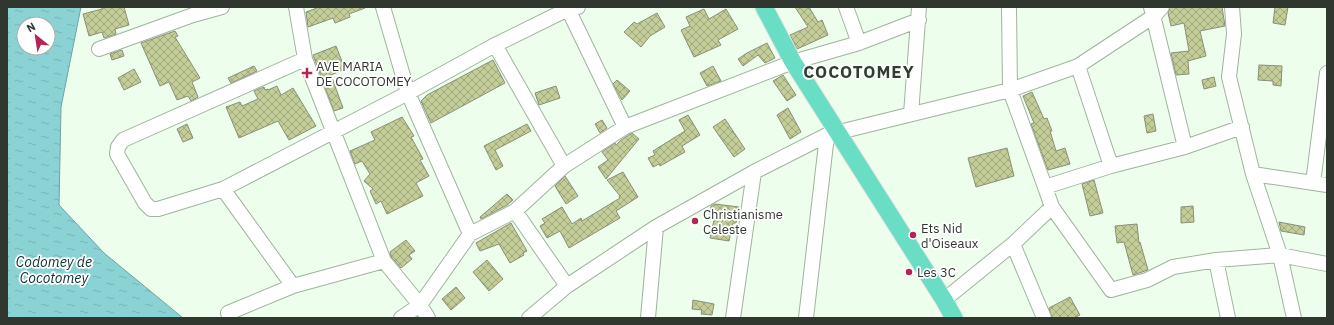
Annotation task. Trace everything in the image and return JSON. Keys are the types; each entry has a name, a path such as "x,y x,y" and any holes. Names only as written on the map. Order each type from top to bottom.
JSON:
{"main road":[{"path":"764,7 832,134 947,312"}],"street":[{"path":"99,49 193,15 222,7"},
{"path":"296,7 305,59 384,261 420,305 428,318"},
{"path":"383,7 408,93 470,234"},
{"path":"846,7 858,43"},
{"path":"1009,7 1010,90 1052,207 1111,290 1147,280 1173,267 1216,260 1280,255 1327,264"},
{"path":"1232,7 1234,34 1229,77 1253,174 1280,255 1294,318"},
{"path":"305,59 123,140 118,147 118,154 145,203 151,209 158,209 223,189 332,131 408,93 496,45 571,8 625,127"},
{"path":"529,318 567,286 656,227 754,172 832,134 1010,90 1078,66 1156,10 1185,147"},
{"path":"401,318 420,305 470,234 515,211 564,166 625,127 793,62 858,43 919,13"},
{"path":"911,114 919,13"},
{"path":"496,45 564,166"},
{"path":"1078,66 1111,166"},
{"path":"1313,182 1327,72"},
{"path":"1045,187 1111,166 1185,147 1242,127"},
{"path":"806,318 832,134"},
{"path":"733,318 754,172"},
{"path":"1253,174 1327,185"},
{"path":"223,189 293,286"},
{"path":"947,312 1013,244 1052,207"},
{"path":"515,211 567,286"},
{"path":"648,318 656,227"},
{"path":"1013,244 1044,318"},
{"path":"1216,260 1228,318"},
{"path":"231,318 228,313 293,286 384,261"}],"water":[{"name":"Codomey de Cocotomey","path":"7,7 81,7 61,107 59,205 104,253 183,318 7,318"}],"building":[{"path":"102,7 124,7 129,25 115,29 116,34 104,38 102,32 89,36 83,14 102,9"},
{"path":"317,7 365,8 349,14 350,17 335,23 333,18 308,27 306,12"},
{"path":"795,7 809,7 818,22 822,20 828,35 797,49 790,35 808,27"},
{"path":"1170,7 1222,7 1225,26 1200,31 1206,56 1188,61 1189,74 1176,75 1171,53 1189,51 1184,23 1171,26 1168,13"},
{"path":"1275,7 1288,7 1285,25 1273,23"},
{"path":"704,9 709,19 726,9 738,29 718,40 721,45 694,57 681,30 690,26 686,17"},
{"path":"657,13 665,27 650,36 641,47 624,32 634,22 637,24"},
{"path":"175,31 178,36 175,37 200,78 192,82 198,97 191,101 188,96 177,100 169,82 160,86 141,43"},
{"path":"767,43 775,58 765,63 758,55 743,66 738,59"},
{"path":"336,46 345,69 331,75 343,108 334,111 313,55"},
{"path":"122,50 124,56 112,60 110,54"},
{"path":"493,60 505,83 431,123 421,101 427,95"},
{"path":"1259,65 1282,66 1281,86 1273,85 1273,81 1258,80"},
{"path":"254,66 257,71 231,83 228,78"},
{"path":"713,66 721,81 707,86 700,73"},
{"path":"134,69 141,82 124,90 118,78"},
{"path":"783,75 796,95 787,101 773,81"},
{"path":"1214,77 1216,86 1204,89 1202,80"},
{"path":"617,80 630,91 622,100 613,84"},
{"path":"277,86 281,95 293,88 316,126 289,140 278,121 239,138 226,107 240,102 242,106 258,99 254,91 264,87 265,90 268,90"},
{"path":"556,86 560,98 539,105 535,93"},
{"path":"1032,92 1044,119 1047,118 1052,131 1050,131 1056,151 1065,148 1070,164 1048,170 1031,124 1034,123 1023,96"},
{"path":"788,108 801,132 790,139 777,115"},
{"path":"1153,114 1156,131 1147,133 1144,116"},
{"path":"688,115 700,135 682,146 685,152 660,166 659,164 653,167 648,158 655,155 653,151 685,131 679,120"},
{"path":"402,117 414,136 411,137 423,159 420,160 429,176 416,183 423,196 387,214 381,201 376,204 370,191 373,189 364,181 370,174 362,161 355,164 350,151 375,140 371,132"},
{"path":"725,119 745,149 734,157 713,127"},
{"path":"602,120 607,128 600,133 595,124"},
{"path":"187,124 193,138 183,142 177,129"},
{"path":"527,124 531,131 495,150 503,166 496,170 484,146"},
{"path":"632,133 639,139 606,179 598,167 608,160 602,152 615,143 616,145"},
{"path":"1007,148 1014,176 976,187 968,158"},
{"path":"623,172 638,197 616,211 620,218 569,248 560,231 547,238 540,226 545,223 542,219 562,207 572,224 581,218 582,221 620,198 607,180"},
{"path":"565,176 578,196 566,204 555,186"},
{"path":"1094,180 1103,213 1090,216 1082,184"},
{"path":"507,194 513,200 507,205 481,219 480,217"},
{"path":"715,204 739,207 736,223 733,223 729,241 710,238 714,220 709,219 711,206"},
{"path":"1193,206 1194,222 1181,223 1181,207"},
{"path":"1279,222 1305,227 1304,235 1281,231"},
{"path":"511,223 527,251 523,253 524,255 510,263 499,244 480,251 476,243"},
{"path":"1137,224 1139,243 1140,242 1148,270 1133,275 1124,242 1117,243 1115,226"},
{"path":"406,240 415,251 409,255 412,259 401,268 391,257 390,252"},
{"path":"487,260 503,279 489,291 473,272"},
{"path":"456,287 465,298 451,310 442,299"},
{"path":"1070,297 1080,315 1074,318 1052,318 1049,308"},
{"path":"693,300 714,304 712,315 701,314 702,310 692,309"}],"place":[{"name":"AVE MARIA DE COCOTOMEY","path":"307,73"},
{"name":"Christianisme Celeste","path":"695,221"},
{"name":"Ets Nid d'Oiseaux","path":"913,235"},
{"name":"Les 3C","path":"909,272"}],"district":[{"name":"COCOTOMEY","path":"859,72"}]}
